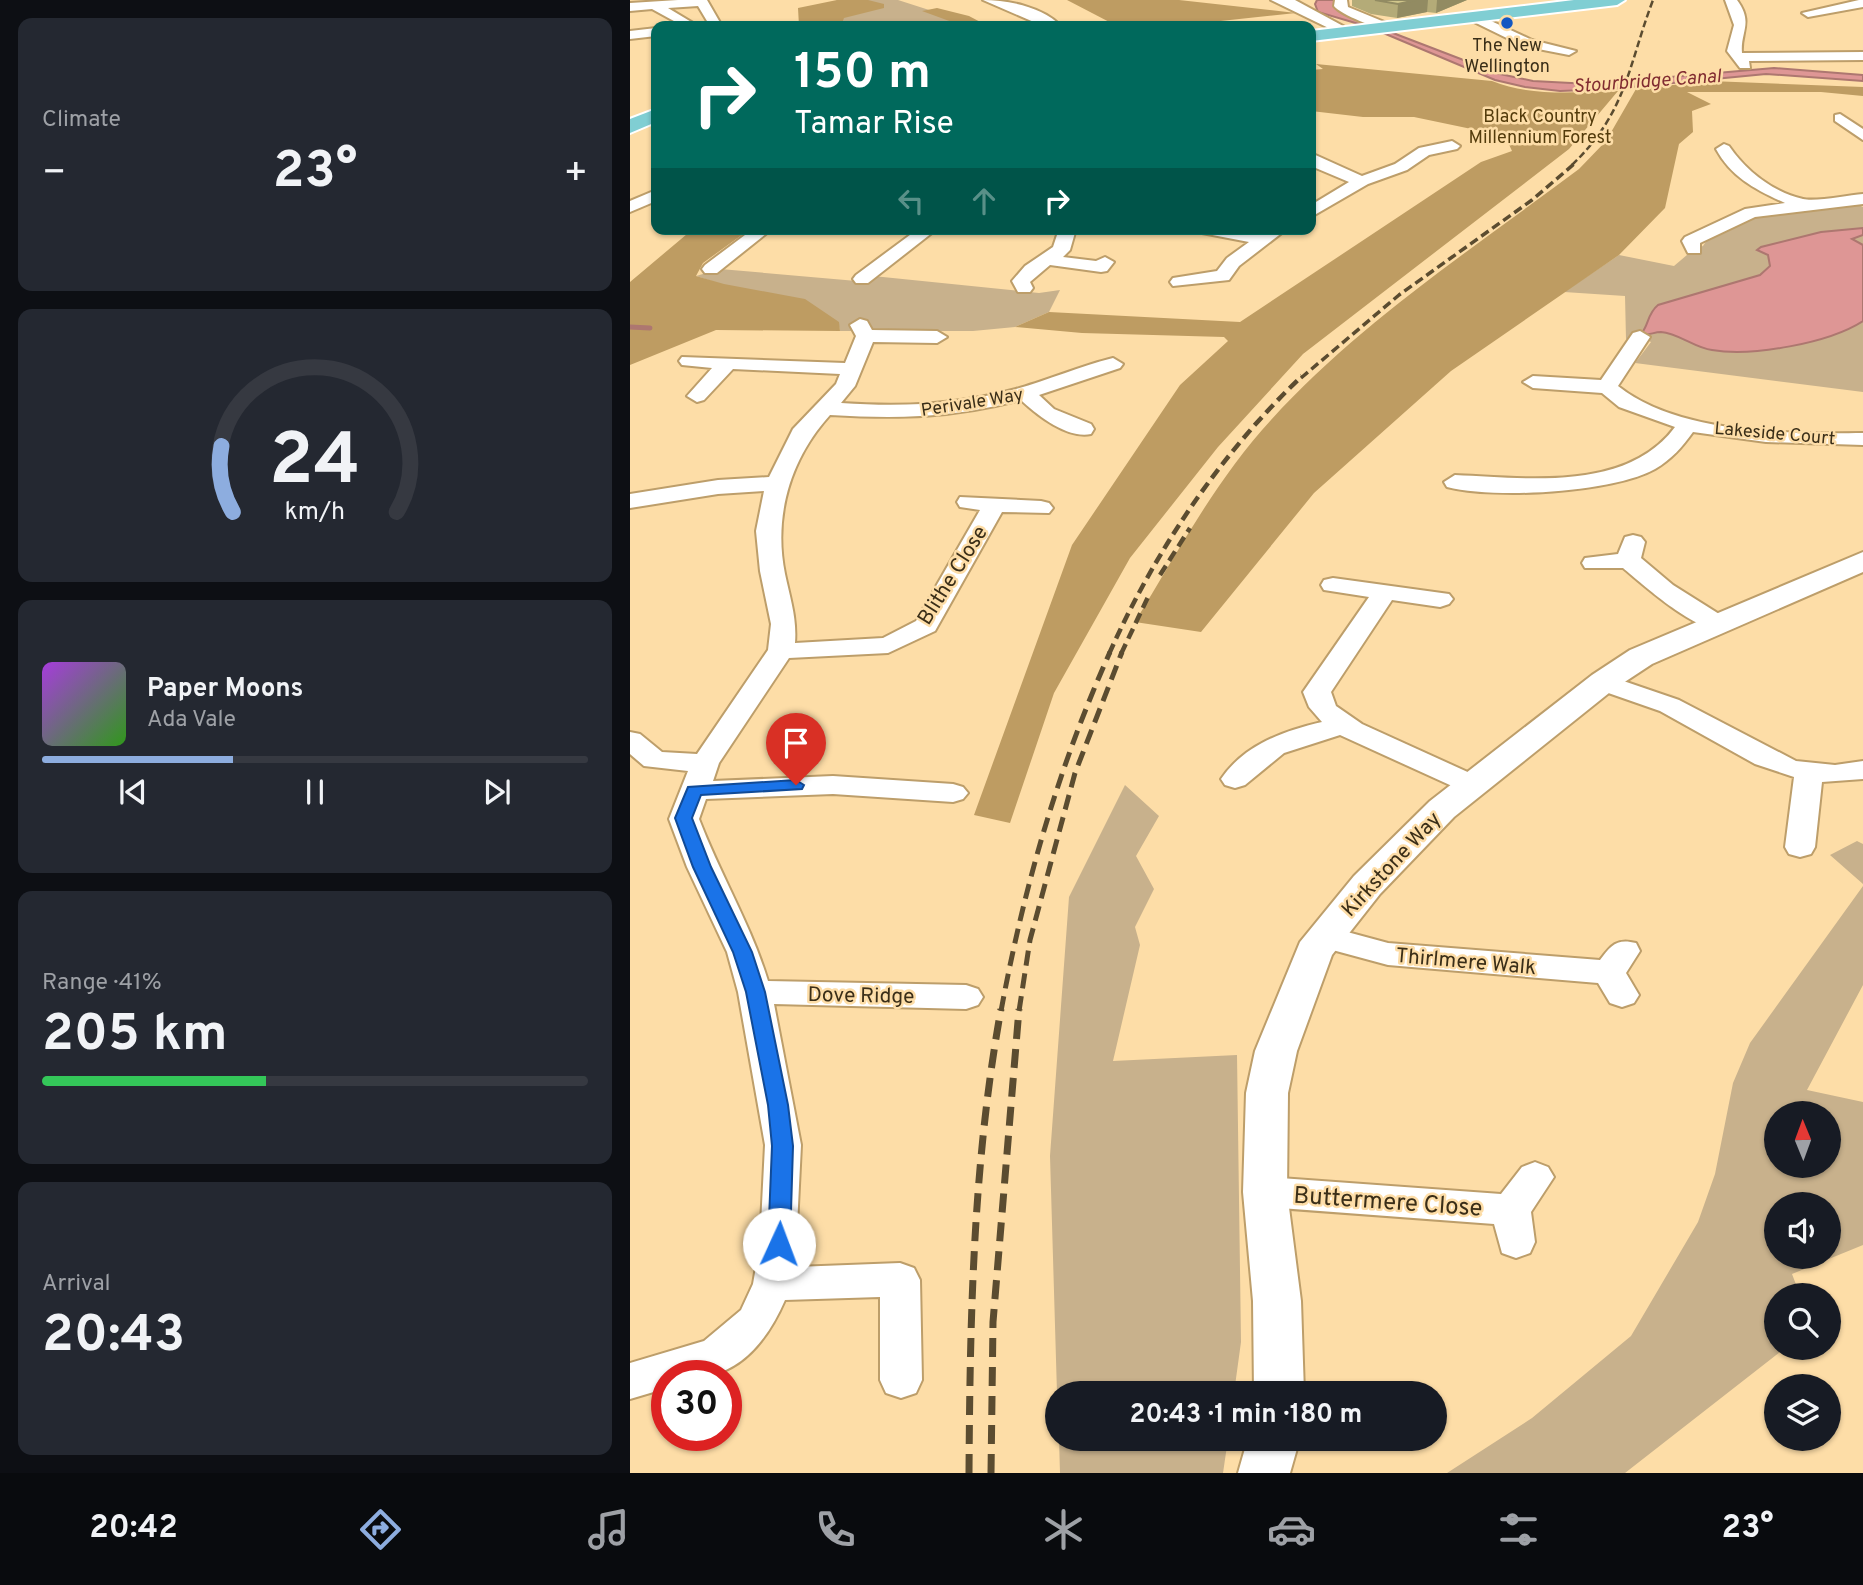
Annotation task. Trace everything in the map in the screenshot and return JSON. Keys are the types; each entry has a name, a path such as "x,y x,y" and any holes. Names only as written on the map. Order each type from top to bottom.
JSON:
{"main road":[{"path":"1316,36 1392,29 1617,0"},
{"path":"630,104 651,103"},
{"path":"630,127 651,117"}],"street":[{"path":"990,0 1045,21"},
{"path":"1277,0 1291,3 1349,33"},
{"path":"1341,0 1340,6 1344,10 1392,29"},
{"path":"1731,0 1737,8 1743,28 1734,51 1742,61 1863,56"},
{"path":"630,7 700,1 713,21"},
{"path":"1808,13 1863,3"},
{"path":"653,5 683,21"},
{"path":"1476,18 1528,43 1569,51"},
{"path":"630,35 651,33"},
{"path":"1823,118 1844,116 1863,136"},
{"path":"1316,209 1362,181 1402,167 1424,151 1445,143 1470,154"},
{"path":"1721,153 1761,185 1801,204"},
{"path":"1316,162 1362,181"},
{"path":"633,204 651,197"},
{"path":"1669,236 1692,245 1751,213 1801,204 1863,200"},
{"path":"711,269 756,235"},
{"path":"862,279 921,235"},
{"path":"1024,288 1021,281 1031,270 1061,250 1066,235"},
{"path":"1223,275 1233,262 1270,235"},
{"path":"1049,260 1101,267 1105,262"},
{"path":"1179,282 1223,275 1249,278"},
{"path":"630,1381 717,1355 755,1322 773,1284 779,1244 783,1146 778,1105 755,992 743,952 702,867 684,818 699,777 782,650 784,624 768,531 777,483 801,434 845,386 853,369 863,331 937,337"},
{"path":"1533,382 1608,387 1628,344"},
{"path":"689,361 853,369"},
{"path":"696,396 727,363"},
{"name":"Perivale Way","path":"825,408 931,411 1026,394 1113,364"},
{"name":"Lakeside Court","path":"1608,387 1612,393 1643,411 1687,425 1777,435 1863,439"},
{"path":"1026,394 1047,413 1083,429"},
{"name":"Lakeside Court","path":"1455,482 1555,484 1620,473 1649,463 1672,449 1687,425"},
{"path":"1479,460 1481,482"},
{"path":"630,501 718,487 777,483"},
{"name":"Blithe Close","path":"968,502 993,507 1041,508"},
{"name":"Blithe Close","path":"782,650 813,651 888,645 926,626 993,507"},
{"path":"1594,563 1631,551 1664,590 1718,624"},
{"name":"Kirkstone Way","path":"1279,1381 1277,1301 1265,1192 1267,1093 1276,1051 1314,951 1367,885 1442,809 1603,682 1641,657 1863,561"},
{"path":"1334,585 1440,599"},
{"path":"1385,592 1317,692 1326,712 1346,725 1473,785"},
{"path":"1603,682 1630,689 1680,710 1772,763 1809,773 1863,770"},
{"path":"1235,779 1258,754 1284,739 1346,725"},
{"path":"630,740 654,760 699,777 953,791"},
{"path":"1800,847 1809,773"},
{"name":"Thirlmere Walk","path":"1325,937 1388,954 1618,973"},
{"name":"Dove Ridge","path":"755,992 966,997"},
{"name":"Buttermere Close","path":"1265,1192 1513,1226 1535,1177"},
{"path":"773,1284 900,1280 901,1380"}],"shaded area":[{"path":"837,0 898,0 963,21 817,21"},
{"path":"1852,202 1863,207 1863,392 1635,363 1651,342 1640,337 1626,339 1625,296 1564,292 1619,255 1674,266 1714,235 1749,218"},
{"path":"720,269 868,282 873,276 1039,293 1060,290 1049,312 1015,327 973,331 840,331 838,322 696,276"},
{"path":"1125,785 1159,816 1136,856 1154,889 1135,927 1140,945 1113,1061 1237,1055 1241,1342 1236,1381 1057,1381 1050,1156 1069,897"},
{"path":"1857,841 1863,844 1863,884 1830,855"},
{"path":"1863,886 1863,985 1807,1090 1863,1102 1863,1245 1841,1254 1841,1192 1764,1192 1764,1269 1804,1269 1792,1274 1795,1283 1764,1283 1764,1360 1770,1360 1625,1473 1447,1473 1532,1418 1631,1336 1698,1222 1715,1174 1733,1083 1750,1043"},
{"path":"1059,1451 1226,1451 1223,1473 1060,1473"}],"green space":[{"path":"837,0 868,0 884,4 884,8 844,18 843,21 799,21 798,8"},
{"path":"1067,0 1179,0 1296,13 1221,21 1107,21"},
{"path":"937,8 978,21 949,21 922,11"},
{"name":"Black Country Millennium Forest","path":"1316,64 1492,81 1538,91 1618,91 1569,149 1303,354 1218,447 1130,558 1054,693 1010,823 974,815 1072,545 1180,385 1228,341 1224,337 1082,333 1015,327 1049,312 1240,322 1481,162 1512,151 1505,136 1414,117 1363,117 1316,112 1316,70 1323,69"},
{"name":"Black Country Millennium Forest","path":"1710,81 1863,87 1863,96 1821,92 1687,92 1711,104 1692,111 1693,132 1679,144 1665,208 1619,255 1451,371 1314,493 1201,632 1135,622 1232,467 1305,384 1419,287 1579,169 1606,141 1636,89"},
{"path":"686,235 742,235 703,263 696,276 805,299 839,322 840,331 716,330 630,365 630,282"}],"water":[{"name":"Stourbridge Canal","path":"1317,0 1336,0 1335,8 1346,15 1500,74 1533,81 1590,84 1774,68 1863,75 1863,81 1766,74 1611,89 1560,91 1525,87 1495,80 1369,27 1318,12 1315,4"},
{"path":"1863,228 1863,235 1852,239 1863,245 1863,321 1848,329 1811,342 1748,352 1706,349 1667,333 1641,334 1658,305 1760,275 1770,266 1768,255 1757,250 1761,247 1821,232"}],"building":[{"path":"1375,0 1416,0 1398,4"}],"waterway":[{"path":"630,327 650,328"}],"railway":[{"path":"1572,165 1590,145 1615,107 1653,0"},
{"path":"1301,378 1399,295 1532,200 1574,164"},
{"path":"1109,654 1147,578 1192,506 1244,438 1302,376"},
{"path":"1160,575 1190,528"},
{"path":"1121,654 1148,597"},
{"path":"1001,1011 1020,919 1045,828 1074,740 1110,652"},
{"path":"1019,1011 1030,940 1075,773 1122,652"},
{"path":"969,1473 975,1240 984,1125 1001,1009"},
{"path":"991,1473 993,1322 1019,1009"}],"place":[{"name":"The New Wellington","path":"1507,23"}],"route":[{"path":"779,1244 783,1146 778,1105 755,992 743,952 702,867 684,818 694,791 796,785"}]}
